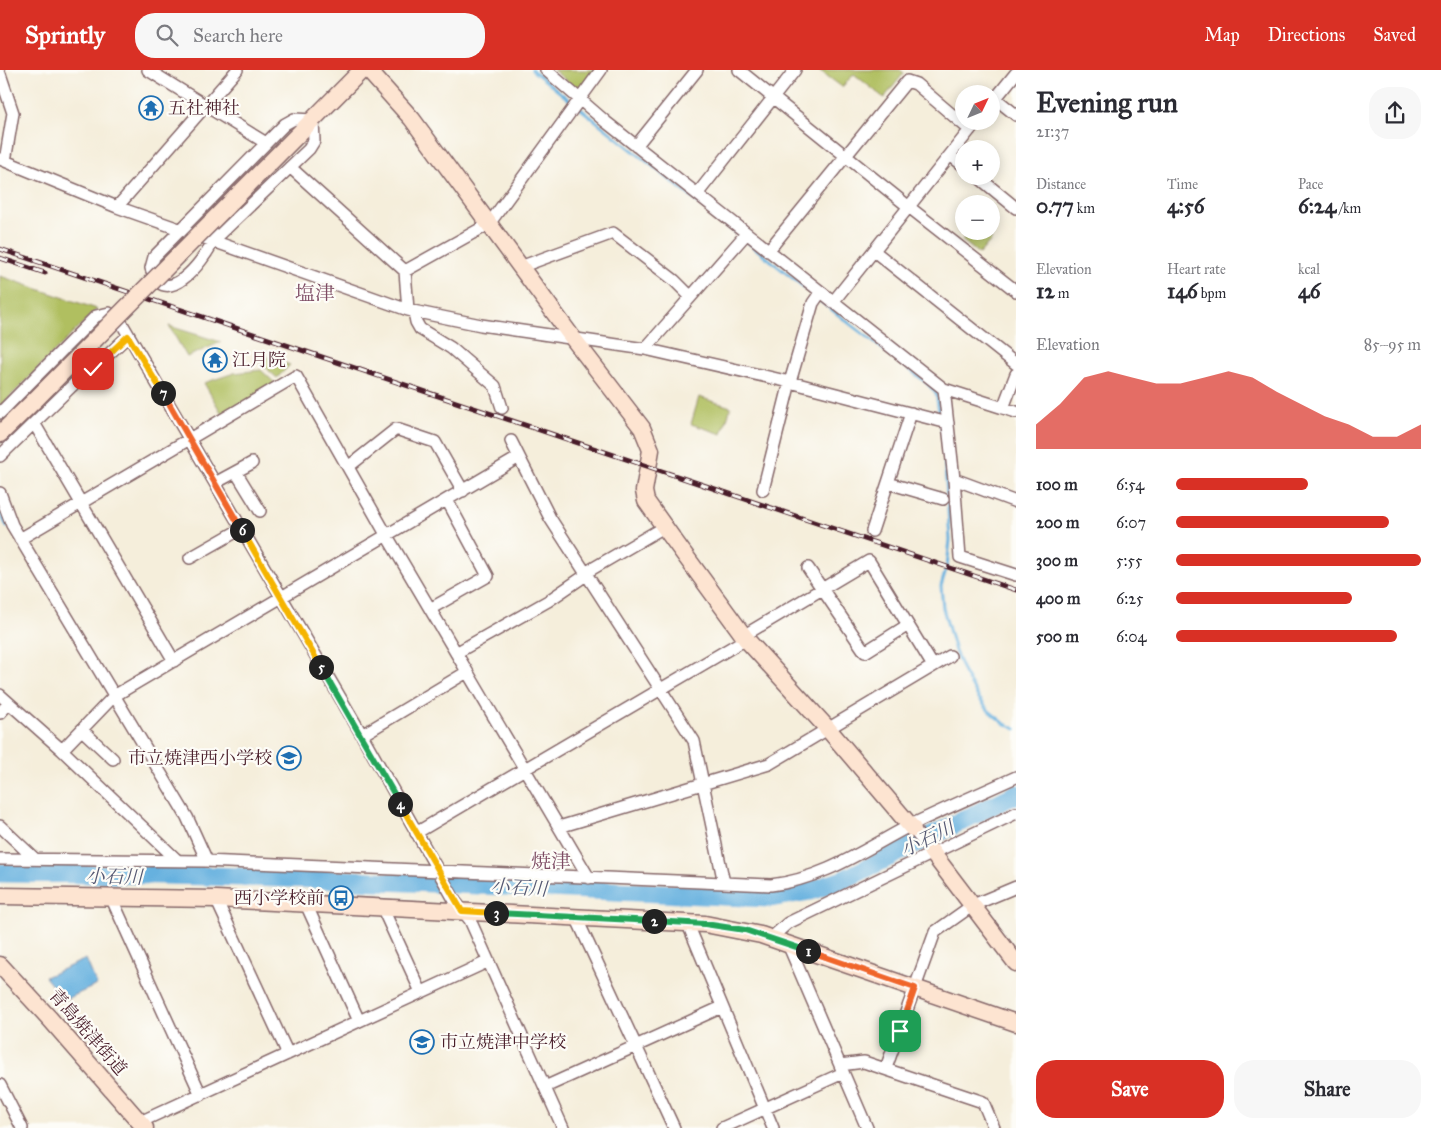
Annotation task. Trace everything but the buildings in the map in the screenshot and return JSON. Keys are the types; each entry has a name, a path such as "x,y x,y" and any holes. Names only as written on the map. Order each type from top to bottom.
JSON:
{"street":[{"path":"148,70 266,144"},
{"path":"117,207 237,70"},
{"path":"0,434 362,70"},
{"path":"368,70 412,119 647,436 650,458 644,492 646,501 744,637 828,728 912,828 1016,963"},
{"path":"546,70 636,146 698,193 820,293 944,389 1016,412"},
{"path":"405,272 488,224 601,70"},
{"path":"636,146 697,70"},
{"path":"739,70 909,208 1016,291"},
{"path":"698,193 795,70"},
{"path":"1000,93 1016,73"},
{"path":"0,74 13,113 2,160 117,207 411,311 481,325 645,349 790,382 948,423"},
{"path":"768,251 907,81 916,84 955,112"},
{"path":"1000,106 1016,115"},
{"path":"290,120 313,120 312,145 214,241 207,255 174,285 165,285 153,275 152,262 290,120"},
{"path":"832,302 971,130"},
{"path":"950,155 955,159"},
{"path":"290,167 405,272 411,311 420,329 452,348 495,386 502,408"},
{"path":"988,185 1016,208"},
{"path":"520,267 613,233 674,280 690,296"},
{"path":"645,349 746,234"},
{"path":"874,251 1016,364"},
{"path":"763,490 790,382 813,303 820,293"},
{"path":"0,412 96,316 102,314 115,316 242,529 362,736 452,897 470,920 487,962 564,1128"},
{"path":"0,456 74,384 128,336"},
{"path":"1003,408 1016,374"},
{"path":"20,539 296,376 387,536 589,878"},
{"path":"944,389 960,557 1016,575"},
{"path":"872,531 911,413"},
{"path":"34,423 83,502 174,661"},
{"path":"348,467 396,429 435,442 463,491"},
{"path":"511,441 550,518 694,741 724,883"},
{"path":"62,750 112,698 519,457"},
{"path":"215,484 252,463"},
{"path":"236,472 260,511"},
{"path":"954,479 1016,502"},
{"path":"888,483 943,499"},
{"path":"0,493 12,525 20,539 112,698 196,833 203,861"},
{"path":"430,609 488,576 447,500"},
{"path":"456,654 548,601 586,574 664,526"},
{"path":"190,558 242,529"},
{"path":"416,833 661,689 869,562 933,666"},
{"path":"808,568 821,590 865,652 908,625"},
{"path":"559,827 769,764 950,656"},
{"path":"362,736 467,672"},
{"path":"0,695 62,750 177,860"},
{"path":"0,713 9,703"},
{"path":"82,730 113,759"},
{"path":"0,859 177,860 770,885 799,880 851,859 1016,776"},
{"path":"771,938 788,924 1016,813"},
{"path":"0,826 35,859"},
{"path":"886,1068 934,932 972,905 1016,887"},
{"path":"0,896 216,899 687,922 723,926 771,938 1016,1023"},
{"path":"111,897 201,1095"},
{"path":"216,899 288,1054"},
{"path":"306,904 359,1021"},
{"path":"382,907 421,992"},
{"path":"576,917 674,1128"},
{"path":"687,922 773,1128"},
{"path":"788,944 867,1128"},
{"path":"142,1125 201,1095 487,962"},
{"name":"青島焼津街道","path":"0,965 50,1018 142,1125"},
{"path":"545,1087 722,1007"},
{"path":"722,1128 765,1109 841,1069 864,1062 983,1102 994,1128"},
{"path":"0,1085 22,1128"}],"green space":[{"path":"553,70 596,70 582,87 576,88"},
{"path":"819,70 900,70 904,73 884,98 854,74 842,87"},
{"path":"962,240 991,240 979,254"},
{"path":"0,276 97,309 0,407"},
{"path":"169,326 221,342 187,357"},
{"path":"256,353 290,365 277,378 254,357"},
{"path":"261,370 276,384 223,416 204,383 234,373"},
{"path":"699,397 731,407 722,434 691,424"}],"water":[{"path":"86,959 97,985 64,1000 45,977"}],"waterway":[{"path":"532,70 815,296"},
{"path":"819,300 927,383 936,393 943,437 950,540 947,566 941,586 943,608 955,651 964,673 978,697 989,711 1005,724 1016,729"},
{"path":"0,511 7,527"},
{"name":"小石川","path":"0,873 289,878 770,898 810,891 843,880 1016,794"},
{"path":"202,865 206,876"}],"railway":[{"path":"0,249 1016,590"},
{"path":"0,258 45,273"}],"place":[{"name":"五社神社","path":"151,108"},
{"name":"江月院","path":"215,360"},
{"name":"市立焼津西小学校","path":"289,758"},
{"name":"西小学校前","path":"341,898"},
{"name":"市立焼津中学校","path":"422,1042"}],"district":[{"name":"塩津","path":"315,293"},
{"name":"焼津","path":"551,861"}],"route":[{"path":"93,369 128,336 362,736 452,897 462,911 687,922 745,930 915,988 900,1031"}]}
